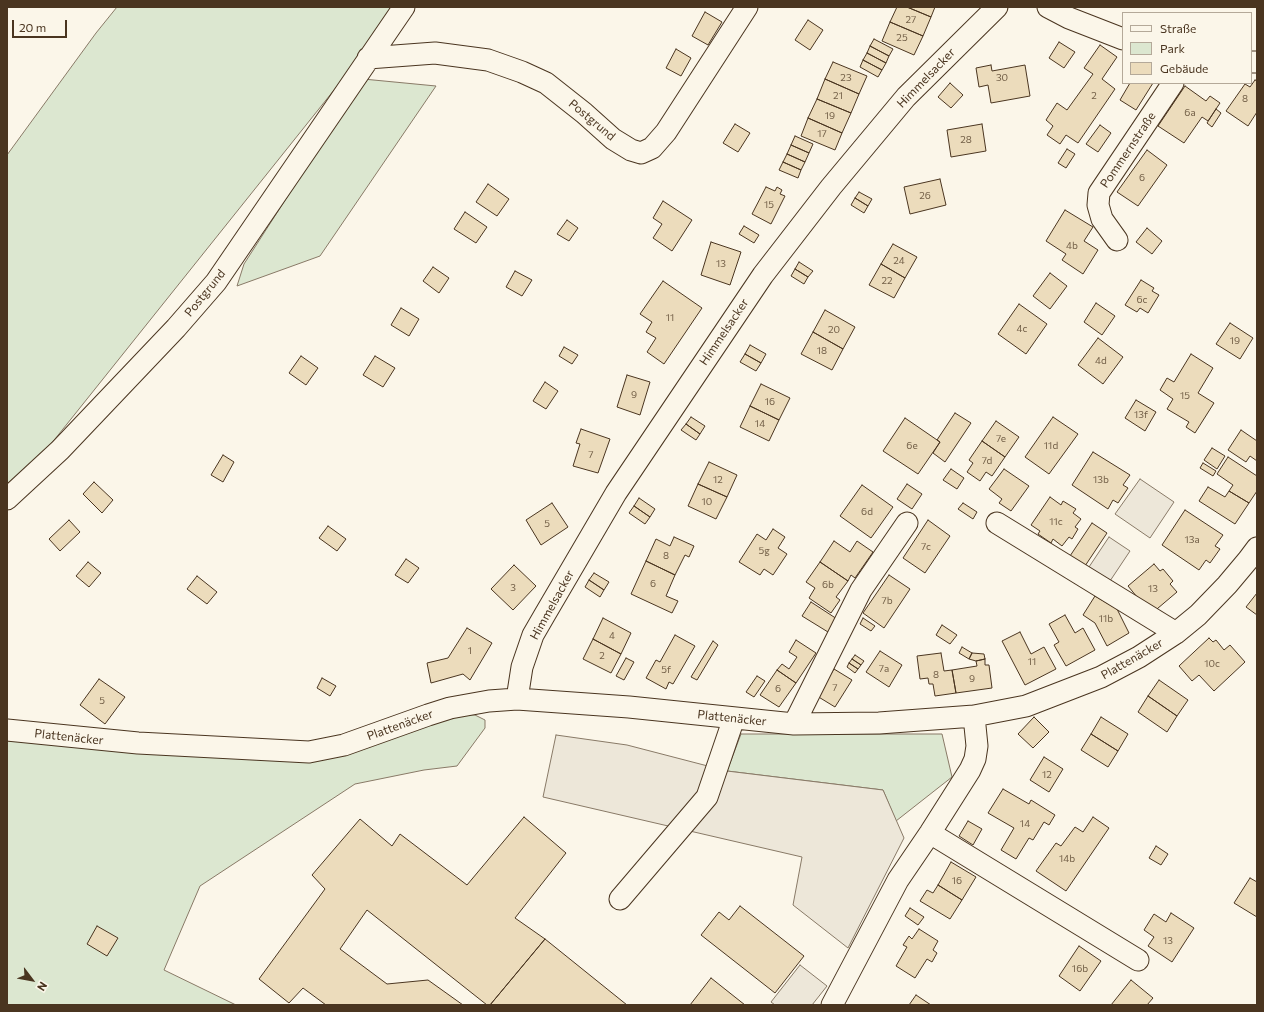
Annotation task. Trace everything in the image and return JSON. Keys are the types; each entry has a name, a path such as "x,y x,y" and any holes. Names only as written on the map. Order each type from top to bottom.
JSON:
{"street":[{"name":"Postgrund","path":"7,499 60,450 176,328 216,282 404,7"},
{"name":"Postgrund","path":"368,58 434,53 488,60 522,72 546,83 584,113 613,139 631,150 641,153 652,148 666,132 747,7"},
{"name":"Himmelsacker","path":"517,699 522,667 533,635 544,616 616,493 763,275 831,187 906,97 997,7"},
{"path":"1048,7 1069,18 1122,39"},
{"name":"Pommernstraße","path":"1117,240 1102,219 1098,205 1099,193 1172,84"},
{"path":"794,724 861,590 907,523"},
{"path":"997,523 1176,633"},
{"name":"Plattenäcker","path":"7,730 138,743 309,752 344,745 428,714 489,700 517,699 629,706 794,724 879,723 974,716 1026,706 1101,677 1139,657 1176,633 1198,615 1227,585 1257,548"},
{"path":"832,1005 898,880 930,833 976,759 977,746 974,716"},
{"path":"620,899 707,797 734,718"},
{"path":"930,833 1138,960"}],"green space":[{"path":"117,7 394,7 362,55 51,444 7,486 7,155 96,33"},
{"path":"363,79 436,86 320,256 237,286 244,264"},
{"path":"448,713 475,715 485,720 485,728 457,766 424,770 355,784 200,886 164,970 236,1005 7,1005 7,737 319,759"},
{"path":"741,734 942,734 952,777 896,821 883,790 727,771"}],"shaded area":[{"path":"1140,479 1174,502 1150,538 1115,514"},
{"path":"1109,537 1130,551 1108,584 1087,570"},
{"path":"556,735 627,745 727,771 883,790 904,838 848,948 793,905 802,857 543,797"},
{"path":"800,965 827,986 812,1005 775,1005 771,1002"}],"building":[{"path":"897,7 907,7 931,17 923,36 890,22"},
{"path":"907,7 935,7 931,17"},
{"path":"705,12 722,22 708,45 692,36"},
{"path":"808,20 823,30 810,50 795,40"},
{"path":"890,22 923,36 914,55 882,41"},
{"path":"874,39 893,49 889,56 870,46"},
{"path":"1059,42 1075,52 1064,68 1049,58"},
{"path":"1100,45 1117,57 1102,79 1115,89 1078,143 1066,135 1060,144 1047,135 1053,126 1046,120 1057,103 1067,110 1093,74 1084,68"},
{"path":"870,46 889,56 886,63 867,53"},
{"path":"676,49 691,58 681,76 666,68"},
{"path":"867,53 886,63 882,70 863,60"},
{"path":"863,60 882,70 878,77 860,67"},
{"path":"833,62 867,76 859,94 825,79"},
{"path":"991,65 992,71 1025,65 1030,96 991,103 988,85 979,87 976,68"},
{"path":"825,79 859,94 851,113 817,99"},
{"path":"1255,80 1257,81 1257,112 1248,126 1226,111 1245,84 1250,87"},
{"path":"950,83 963,95 951,108 938,97"},
{"path":"1129,84 1152,84 1136,110 1120,100"},
{"path":"1185,86 1206,101 1210,96 1220,103 1208,121 1202,117 1184,143 1158,126"},
{"path":"817,99 851,113 842,133 808,118"},
{"path":"1216,109 1221,113 1212,127 1207,123"},
{"path":"808,118 842,133 835,150 801,136"},
{"path":"735,124 750,133 738,152 723,143"},
{"path":"982,124 986,151 951,157 947,130"},
{"path":"1100,125 1111,133 1098,152 1086,144"},
{"path":"795,136 813,144 809,153 791,145"},
{"path":"791,145 809,153 805,162 787,154"},
{"path":"1067,149 1075,154 1066,168 1058,163"},
{"path":"1147,150 1167,165 1138,206 1117,192"},
{"path":"787,154 805,162 801,170 783,162"},
{"path":"783,162 801,170 798,178 779,170"},
{"path":"940,179 946,205 910,214 904,187"},
{"path":"488,184 509,199 497,216 476,202"},
{"path":"766,187 775,191 777,187 782,190 780,194 785,196 771,224 752,214"},
{"path":"859,192 872,199 868,206 855,198"},
{"path":"855,198 868,206 864,213 851,205"},
{"path":"663,201 692,220 672,251 653,238 662,224 653,218"},
{"path":"1065,210 1093,227 1084,241 1098,250 1083,274 1062,260 1066,254 1046,241"},
{"path":"465,212 487,227 476,243 454,229"},
{"path":"567,220 578,228 569,241 557,234"},
{"path":"744,226 759,235 754,243 739,234"},
{"path":"1147,228 1162,241 1152,254 1136,242"},
{"path":"711,242 741,252 730,285 701,275"},
{"path":"893,244 917,257 905,278 881,264"},
{"path":"799,262 813,271 808,277 795,269"},
{"path":"881,264 905,278 894,298 869,285"},
{"path":"433,267 449,278 439,293 423,281"},
{"path":"795,269 808,277 804,284 791,276"},
{"path":"515,271 532,280 522,296 506,287"},
{"path":"1050,273 1067,286 1050,309 1033,296"},
{"path":"1141,280 1154,288 1152,291 1159,295 1148,313 1140,308 1137,312 1125,305"},
{"path":"663,281 702,308 664,364 647,352 656,338 646,332 652,322 640,314"},
{"path":"1096,303 1115,316 1102,335 1084,322"},
{"path":"1019,304 1047,324 1026,354 998,334"},
{"path":"401,308 419,319 409,336 391,325"},
{"path":"825,310 855,327 843,349 813,332"},
{"path":"1230,323 1253,338 1240,359 1216,344"},
{"path":"813,332 843,349 832,370 801,354"},
{"path":"1098,338 1123,357 1103,384 1078,365"},
{"path":"750,345 766,354 761,363 745,354"},
{"path":"564,347 578,355 572,364 559,356"},
{"path":"745,354 761,363 756,371 740,362"},
{"path":"1191,354 1213,368 1198,393 1214,403 1195,433 1186,427 1189,422 1167,409 1173,399 1160,390 1167,378 1174,382"},
{"path":"301,356 318,368 306,385 289,373"},
{"path":"375,356 395,368 383,387 363,375"},
{"path":"627,375 650,382 640,415 617,407"},
{"path":"545,382 558,391 546,409 533,401"},
{"path":"761,384 790,398 779,420 750,406"},
{"path":"1136,400 1156,412 1145,431 1125,418"},
{"path":"750,406 779,420 769,441 740,427"},
{"path":"955,413 971,423 945,462 933,453 940,442 937,440"},
{"path":"691,417 705,426 700,434 686,424"},
{"path":"1053,417 1078,434 1049,474 1025,457"},
{"path":"905,418 940,442 918,474 883,451"},
{"path":"996,421 1019,437 1005,457 982,441"},
{"path":"686,424 700,434 696,440 681,430"},
{"path":"581,429 610,439 598,473 573,466 580,444 576,443"},
{"path":"1241,430 1257,441 1257,461 1250,456 1246,462 1228,450"},
{"path":"982,441 1005,457 992,476 986,472 980,481 967,472 973,463 969,460"},
{"path":"1212,448 1225,456 1217,469 1204,460"},
{"path":"1093,452 1130,475 1123,485 1128,488 1118,503 1113,500 1108,509 1072,485"},
{"path":"223,455 234,462 223,482 211,475"},
{"path":"1228,457 1257,476 1257,491 1249,503 1229,491 1233,485 1217,474"},
{"path":"709,462 737,475 727,497 698,484"},
{"path":"1203,463 1216,471 1213,476 1200,468"},
{"path":"951,469 964,478 957,489 943,480"},
{"path":"1004,469 1029,486 1011,511 999,503 1002,499 989,489"},
{"path":"94,482 113,500 102,513 83,494"},
{"path":"698,484 727,497 716,519 688,506"},
{"path":"907,484 922,494 912,509 897,499"},
{"path":"862,485 893,507 871,538 840,516"},
{"path":"1208,487 1225,497 1229,491 1249,503 1235,524 1199,501"},
{"path":"1050,497 1061,505 1063,501 1076,509 1073,513 1081,519 1075,527 1078,529 1072,539 1069,537 1062,546 1053,539 1051,543 1038,534 1040,531 1031,525"},
{"path":"639,498 655,509 650,517 634,506"},
{"path":"552,503 568,527 541,545 526,520"},
{"path":"963,503 977,512 973,519 958,509"},
{"path":"634,506 650,517 645,524 629,513"},
{"path":"1185,510 1223,535 1215,546 1220,549 1210,563 1206,560 1199,570 1162,545"},
{"path":"69,520 80,532 60,551 49,539"},
{"path":"928,520 950,536 925,573 903,558"},
{"path":"1092,523 1107,533 1083,569 1068,559"},
{"path":"328,526 346,539 337,551 319,538"},
{"path":"773,529 785,537 778,548 787,554 773,575 764,569 760,575 739,562 757,534 766,540"},
{"path":"674,537 694,546 689,557 685,555 675,575 646,561 656,539 670,546"},
{"path":"834,541 850,552 857,541 873,552 855,578 851,575 848,581 820,562"},
{"path":"406,559 419,568 408,583 395,575"},
{"path":"646,561 675,575 666,596 678,601 672,613 631,594"},
{"path":"88,562 101,573 89,587 76,576"},
{"path":"820,562 848,581 836,597 840,600 831,613 809,598 815,588 806,582"},
{"path":"1154,564 1160,571 1163,569 1173,581 1170,584 1177,592 1151,614 1128,586"},
{"path":"514,565 536,586 513,610 491,589"},
{"path":"594,573 609,582 604,590 589,580"},
{"path":"889,575 910,589 884,628 863,613"},
{"path":"197,576 217,592 207,604 187,589"},
{"path":"589,580 604,590 600,597 585,587"},
{"path":"1257,593 1257,615 1246,607"},
{"path":"1095,596 1117,609 1129,633 1107,646 1095,623 1083,615"},
{"path":"811,602 837,619 828,632 802,616"},
{"path":"1065,615 1075,633 1083,628 1095,650 1066,666 1054,645 1059,642 1049,624"},
{"path":"603,618 631,633 621,654 593,639"},
{"path":"863,618 875,626 871,631 860,624"},
{"path":"942,625 957,635 950,644 936,635"},
{"path":"467,628 492,643 470,680 463,674 431,683 427,663 448,658"},
{"path":"1020,632 1031,654 1044,647 1056,669 1025,685 1002,641"},
{"path":"675,635 695,646 673,684 669,682 666,689 646,678 656,660 660,662"},
{"path":"1209,638 1213,642 1216,640 1224,650 1230,645 1245,662 1214,691 1199,675 1192,681 1179,666"},
{"path":"593,639 621,654 611,673 583,659"},
{"path":"796,640 816,653 796,683 777,670 782,664 789,669 797,657 789,652"},
{"path":"713,641 718,645 697,680 691,677"},
{"path":"962,647 972,653 969,659 959,653"},
{"path":"880,651 902,665 889,687 866,672"},
{"path":"941,653 944,671 952,670 956,693 935,696 933,684 929,684 928,678 920,679 917,656"},
{"path":"972,653 984,654 985,659 976,661 969,659"},
{"path":"855,655 864,661 861,665 852,659"},
{"path":"626,658 634,662 624,680 616,676"},
{"path":"852,659 861,665 858,669 849,663"},
{"path":"985,659 985,665 989,665 992,688 956,693 952,670 977,666 976,661"},
{"path":"849,663 858,669 855,673 847,667"},
{"path":"834,669 852,680 835,707 817,696"},
{"path":"777,670 796,683 779,707 760,695"},
{"path":"757,676 765,681 754,697 746,692"},
{"path":"322,678 336,686 330,696 317,688"},
{"path":"99,679 125,697 105,724 80,705"},
{"path":"1159,680 1188,700 1177,716 1148,696"},
{"path":"1148,696 1177,716 1167,732 1138,712"},
{"path":"1034,717 1049,732 1033,748 1018,734"},
{"path":"1101,717 1128,734 1118,751 1091,734"},
{"path":"1091,734 1118,751 1108,767 1081,750"},
{"path":"1044,757 1063,769 1049,792 1030,780"},
{"path":"1003,789 1029,804 1031,800 1055,815 1049,825 1044,822 1033,840 1029,838 1016,859 1001,850 1014,828 988,813"},
{"path":"524,817 566,853 515,918 545,939 490,1005 487,1005 367,910 340,949 387,984 428,980 463,1005 326,1005 303,988 289,1003 259,979 325,889 312,875 360,819 392,846 400,834 467,885"},
{"path":"1093,817 1109,828 1066,891 1036,871 1056,843 1061,846 1075,827 1083,832"},
{"path":"968,821 982,829 973,845 959,836"},
{"path":"1156,846 1168,854 1161,865 1149,858"},
{"path":"951,862 976,877 962,900 938,885"},
{"path":"1250,878 1257,882 1257,917 1234,903"},
{"path":"938,885 962,900 950,919 920,901 927,890 933,893"},
{"path":"740,906 804,956 775,993 701,935 719,912 729,920"},
{"path":"910,908 924,917 918,925 905,916"},
{"path":"1171,913 1194,928 1172,962 1148,946 1154,937 1144,930 1154,914 1166,922"},
{"path":"97,926 118,938 107,956 87,944"},
{"path":"919,929 938,941 933,950 937,953 932,962 927,959 915,978 896,966 907,947 903,945 909,936 912,939"},
{"path":"545,939 627,1005 490,1005"},
{"path":"1079,946 1101,961 1080,991 1059,976"},
{"path":"711,978 745,1005 690,1005"},
{"path":"1131,980 1153,998 1147,1005 1111,1005"},
{"path":"916,995 931,1005 909,1005"}]}
